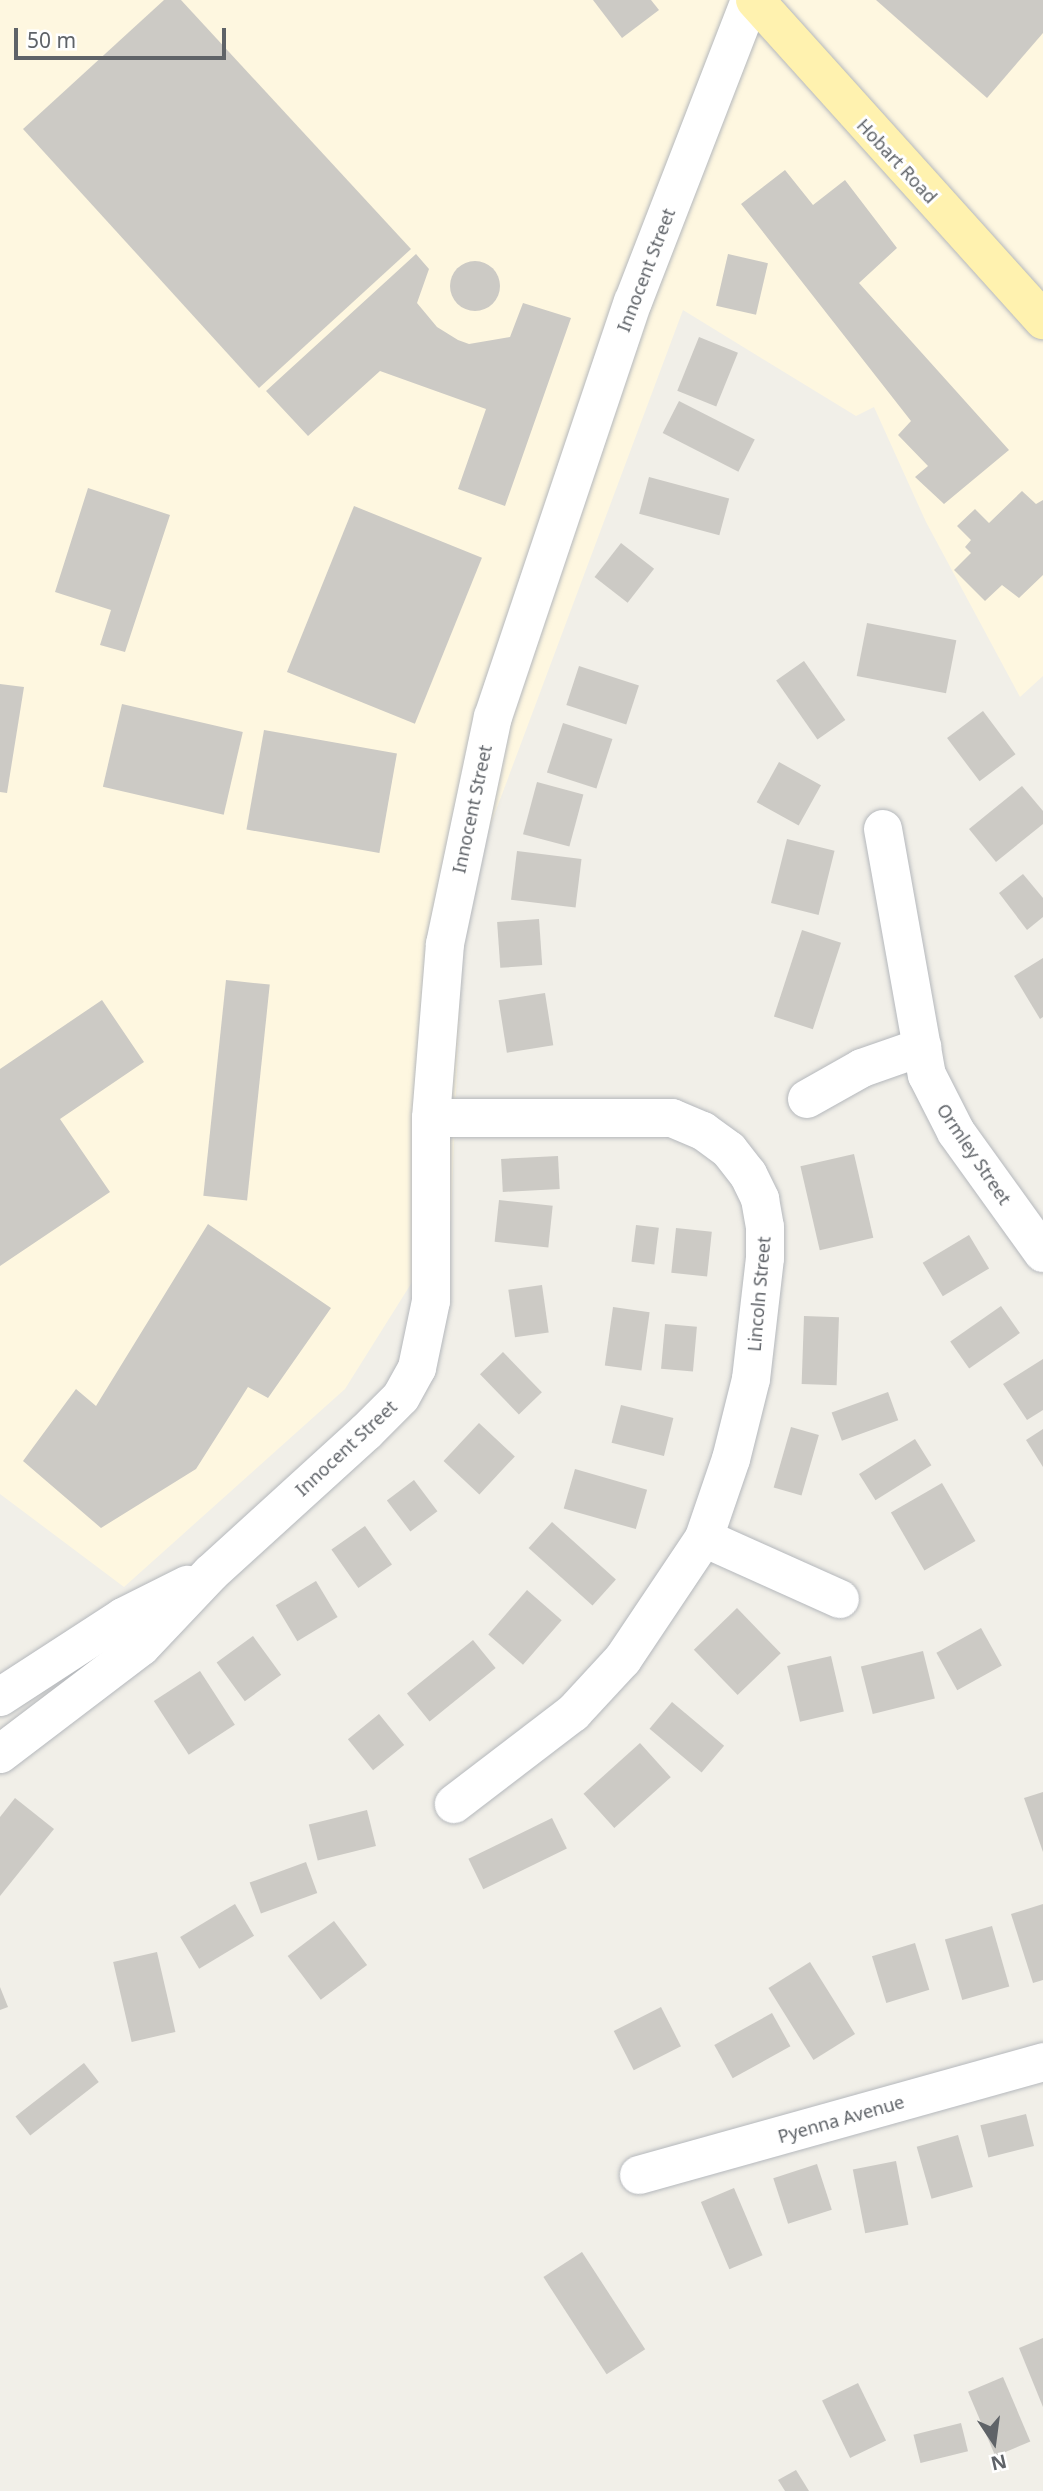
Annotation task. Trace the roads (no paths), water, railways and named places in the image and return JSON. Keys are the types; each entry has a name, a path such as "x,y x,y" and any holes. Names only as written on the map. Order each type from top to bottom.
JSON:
{"main road":[{"name":"Hobart Road","path":"752,0 1043,320"}],"street":[{"name":"Innocent Street","path":"0,1754 141,1647 211,1573 401,1397 417,1367 431,1301 431,1118 445,944 493,716 633,302 752,0"},
{"name":"Ormley Street","path":"883,829 922,1047 937,1103 1043,1253"},
{"path":"807,1099 862,1068 922,1047"},
{"name":"Lincoln Street","path":"431,1118 672,1118 721,1144 748,1174 765,1227 760,1313 751,1379 734,1446 704,1538 623,1659 573,1713 454,1804"},
{"path":"704,1538 840,1598"},
{"name":"Innocent Street","path":"0,1698 123,1617 211,1573"},
{"name":"Pyenna Avenue","path":"639,2175 1043,2062"}]}
